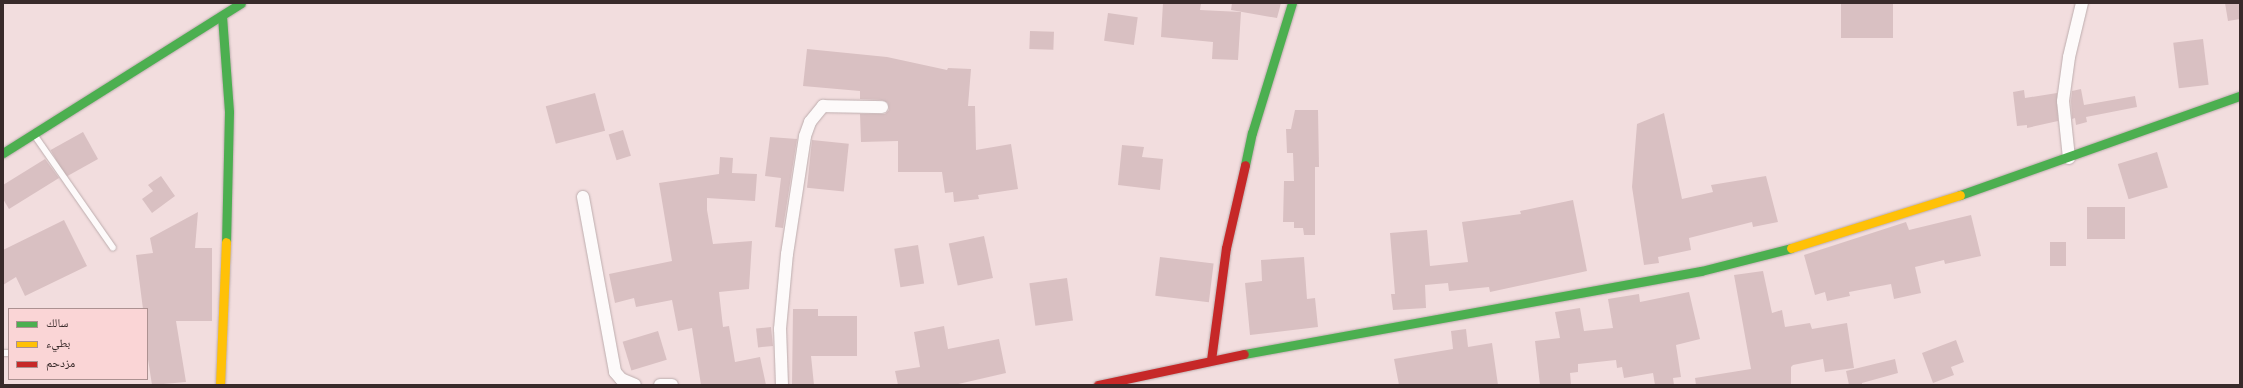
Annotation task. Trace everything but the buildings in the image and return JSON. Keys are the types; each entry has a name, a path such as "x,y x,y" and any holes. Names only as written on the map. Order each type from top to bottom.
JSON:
{"street":[{"path":"3,153 35,136 241,3"},
{"path":"1211,360 1226,248 1251,141 1292,3"},
{"path":"2069,158 2063,101 2069,57 2082,3"},
{"path":"220,385 229,153 229,112 222,16"},
{"path":"1098,385 1121,382 1211,360 1701,271 1802,245 2069,158 2240,96"},
{"path":"782,385 780,330 783,299 805,136 810,122 823,106 882,106"},
{"path":"583,196 615,372 621,379 634,385"},
{"path":"660,385 672,385"}],"lane":[{"path":"35,136 113,248"}],"traffic: fast":[{"path":"3,153 241,3"},
{"path":"1245,165 1252,133 1292,3"},
{"path":"222,16 229,112 226,242"},
{"path":"1960,195 2240,96"},
{"path":"1244,354 1701,271 1791,248"}],"traffic: slow":[{"path":"1791,248 1960,195"},
{"path":"220,385 226,242"}],"traffic: jam":[{"path":"1211,360 1226,248 1245,165"},
{"path":"1098,385 1244,354"}]}
